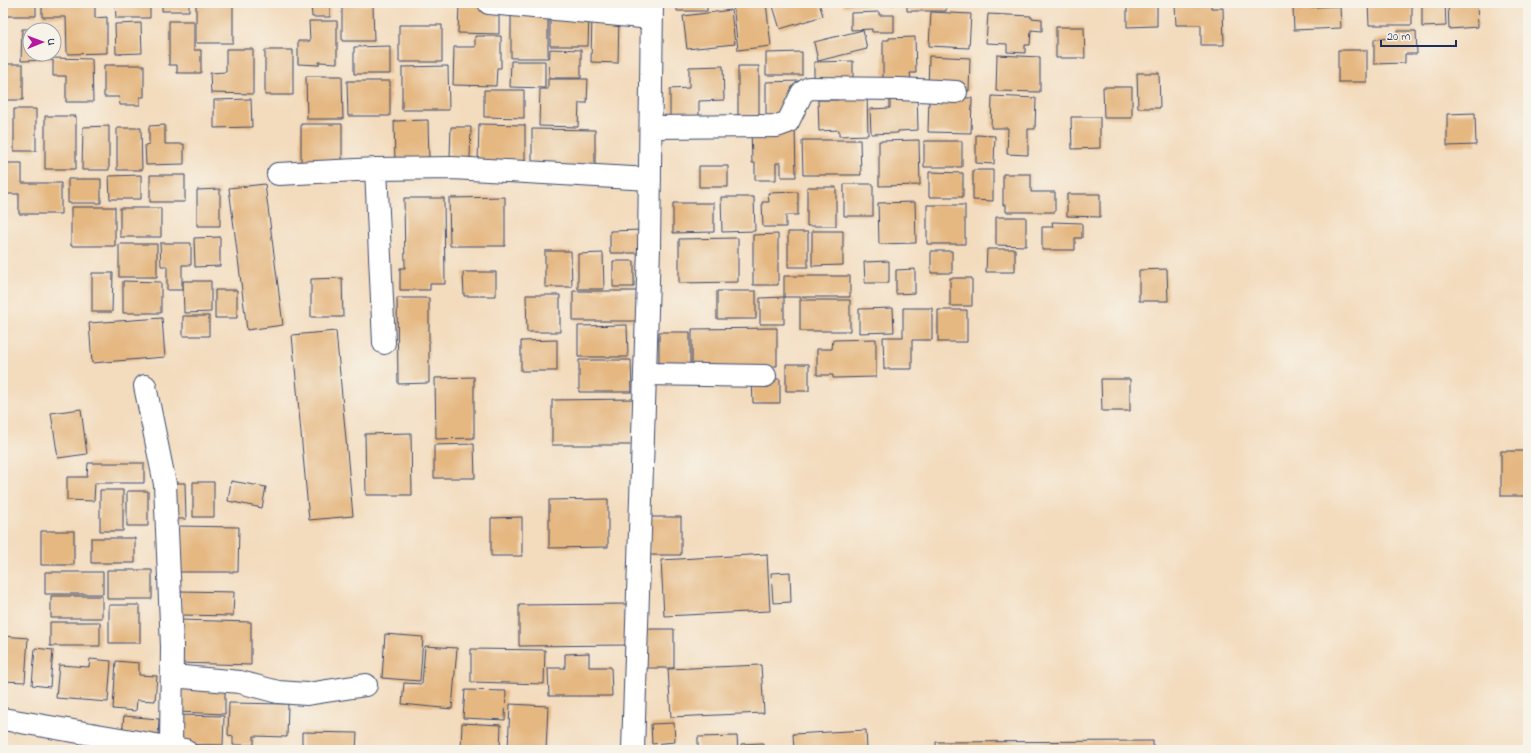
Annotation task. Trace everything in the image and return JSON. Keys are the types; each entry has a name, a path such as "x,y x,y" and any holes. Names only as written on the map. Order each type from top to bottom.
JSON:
{"street":[{"path":"489,3 652,11 646,374 633,750"},
{"path":"651,127 777,126 788,122 802,93 809,88 900,89 956,92"},
{"path":"278,174 376,169 452,168 650,179"},
{"path":"376,169 384,344"},
{"path":"646,374 765,376"},
{"path":"3,718 178,749 172,676 165,484 145,386"},
{"path":"172,676 240,682 278,692 307,694 366,685"}],"building":[{"path":"3,3 36,3 36,16 3,16"},
{"path":"42,3 95,3 95,18 107,17 107,53 67,54 66,17 42,17"},
{"path":"115,3 150,3 150,18 116,18"},
{"path":"162,3 189,3 189,11 162,11"},
{"path":"196,3 233,3 233,43 196,43"},
{"path":"311,3 330,3 330,17 312,17"},
{"path":"612,3 647,3 647,8 612,8"},
{"path":"677,3 707,3 707,11 677,11"},
{"path":"766,3 771,46 738,50 733,4"},
{"path":"772,3 819,3 823,16 780,29"},
{"path":"843,3 893,3 893,5 843,7"},
{"path":"907,3 946,3 946,11 907,11"},
{"path":"960,3 989,3 989,5 960,5"},
{"path":"1127,3 1157,3 1157,26 1127,27"},
{"path":"1368,3 1412,3 1412,25 1369,25"},
{"path":"1422,3 1445,3 1446,26 1422,27"},
{"path":"1448,3 1477,3 1478,27 1449,29"},
{"path":"459,4 499,5 499,34 458,33"},
{"path":"1211,4 1211,8 1223,8 1224,45 1201,45 1201,25 1176,25 1175,5"},
{"path":"342,5 373,5 374,41 342,41"},
{"path":"1340,6 1341,28 1294,30 1293,8"},
{"path":"511,10 548,11 548,58 511,58"},
{"path":"731,10 735,44 687,49 683,16"},
{"path":"879,12 879,15 894,15 894,32 872,32 872,29 851,30 851,13"},
{"path":"931,12 971,14 969,48 929,46"},
{"path":"550,13 589,13 588,46 550,46"},
{"path":"988,14 1031,16 1031,18 1042,19 1042,31 1031,30 1030,45 1025,45 1025,53 1007,52 1007,44 986,43"},
{"path":"592,15 619,16 618,63 591,62"},
{"path":"169,21 194,21 194,50 201,50 201,73 177,73 177,65 169,65"},
{"path":"309,21 337,21 337,63 319,62 319,65 298,64 298,41 310,41"},
{"path":"141,23 142,53 116,54 115,24"},
{"path":"399,25 442,25 442,62 399,62"},
{"path":"1056,27 1084,27 1085,58 1056,58"},
{"path":"22,29 22,61 21,61"},
{"path":"863,30 867,49 818,61 814,42"},
{"path":"1397,31 1416,31 1417,54 1405,54 1405,63 1374,64 1374,39 1397,38"},
{"path":"475,36 501,36 501,68 497,68 496,86 453,85 454,47 475,47"},
{"path":"915,37 916,73 910,73 911,80 883,81 883,40 889,40 889,38"},
{"path":"390,46 390,74 354,74 354,47"},
{"path":"226,49 253,49 253,94 211,93 210,73 226,72"},
{"path":"550,49 581,50 581,78 549,78"},
{"path":"265,50 293,50 293,95 265,95"},
{"path":"1338,50 1367,50 1367,82 1338,82"},
{"path":"802,52 802,75 766,75 766,53"},
{"path":"997,55 1040,57 1040,92 996,91"},
{"path":"929,56 970,58 969,91 928,91"},
{"path":"62,58 92,59 93,102 66,102 66,76 53,76 53,62 62,62"},
{"path":"511,61 545,61 545,88 510,87"},
{"path":"853,61 853,85 814,85 814,62"},
{"path":"3,64 23,64 23,100 3,100"},
{"path":"104,65 144,65 144,97 140,97 140,105 120,105 119,97 104,97"},
{"path":"448,66 449,110 402,110 402,67"},
{"path":"723,66 724,100 699,101 699,122 670,122 670,89 689,88 689,67"},
{"path":"738,66 759,66 759,121 738,121"},
{"path":"1137,73 1159,73 1160,108 1138,108"},
{"path":"306,76 342,76 343,119 307,119"},
{"path":"548,79 588,79 587,103 579,103 578,127 539,126 540,89 548,89"},
{"path":"347,81 390,81 390,116 348,116"},
{"path":"799,81 799,119 766,119 766,82"},
{"path":"1103,87 1132,87 1132,118 1104,118"},
{"path":"484,90 524,90 524,118 484,117"},
{"path":"867,92 868,135 839,136 839,130 819,131 818,100 838,100 838,93"},
{"path":"917,92 918,130 898,131 898,133 871,134 870,109 890,108 890,93"},
{"path":"992,96 1036,98 1035,129 1028,129 1028,155 1007,154 1008,128 991,128"},
{"path":"929,97 972,98 971,133 928,132"},
{"path":"251,99 252,127 214,128 214,100"},
{"path":"14,109 36,109 36,151 14,151"},
{"path":"1475,113 1476,145 1447,146 1447,114"},
{"path":"45,116 76,116 76,169 45,169"},
{"path":"1071,117 1100,117 1100,148 1072,149"},
{"path":"428,120 429,160 395,161 394,121"},
{"path":"301,124 342,124 342,163 301,163"},
{"path":"479,124 525,125 525,165 478,164"},
{"path":"165,125 165,144 184,144 184,164 146,165 145,145 149,144 149,126"},
{"path":"109,126 109,170 82,170 83,127"},
{"path":"451,127 471,127 470,158 450,158"},
{"path":"751,127 795,127 796,177 781,177 781,163 776,163 776,180 755,180 755,163 752,163"},
{"path":"117,128 141,128 142,170 117,170"},
{"path":"532,129 595,130 595,173 532,172"},
{"path":"976,135 995,136 994,164 976,163"},
{"path":"802,140 860,140 861,175 803,175"},
{"path":"919,140 920,185 879,186 879,141"},
{"path":"924,141 962,141 962,167 924,167"},
{"path":"3,163 22,163 22,183 61,183 61,214 19,214 19,194 3,194"},
{"path":"699,166 728,166 728,187 699,187"},
{"path":"973,170 993,170 993,201 973,200"},
{"path":"929,172 963,173 963,197 929,197"},
{"path":"1003,174 1031,174 1031,192 1055,192 1055,212 1006,212 1006,205 1003,205"},
{"path":"141,175 141,199 110,199 109,176"},
{"path":"150,175 185,175 185,202 150,202"},
{"path":"68,179 101,179 101,203 68,203"},
{"path":"265,184 283,325 247,330 229,188"},
{"path":"844,184 873,184 873,216 844,216"},
{"path":"807,187 836,187 836,226 807,226"},
{"path":"220,189 220,226 197,226 197,190"},
{"path":"798,192 798,215 786,215 786,227 763,227 762,202 769,202 768,193"},
{"path":"1067,194 1100,194 1100,217 1067,216"},
{"path":"505,197 505,246 450,246 449,198"},
{"path":"721,197 754,197 755,231 722,232"},
{"path":"404,198 444,198 445,284 430,284 430,290 400,290 400,268 405,268"},
{"path":"915,202 916,243 879,244 878,203"},
{"path":"673,203 714,203 714,232 673,233"},
{"path":"927,205 965,205 965,244 927,244"},
{"path":"71,207 115,207 115,246 71,246"},
{"path":"120,208 161,208 161,237 120,237"},
{"path":"996,217 1026,217 1026,246 996,245"},
{"path":"1052,222 1082,223 1082,238 1075,238 1075,250 1042,250 1042,227 1053,227"},
{"path":"643,230 643,253 610,253 610,231"},
{"path":"812,231 843,231 843,265 812,266"},
{"path":"788,232 808,232 808,267 788,267"},
{"path":"778,234 778,285 753,285 753,235"},
{"path":"220,237 220,266 195,267 194,238"},
{"path":"738,238 738,282 679,283 679,239"},
{"path":"160,243 191,243 191,265 182,265 182,290 167,290 167,266 161,266"},
{"path":"119,244 157,244 157,277 119,277"},
{"path":"987,249 1015,249 1015,272 986,272"},
{"path":"545,251 571,251 572,287 545,287"},
{"path":"931,251 952,251 952,273 931,273"},
{"path":"603,253 604,289 578,289 578,254"},
{"path":"613,261 634,261 634,287 613,287"},
{"path":"889,261 889,283 865,283 864,262"},
{"path":"915,269 915,293 896,294 896,270"},
{"path":"1167,269 1168,301 1139,301 1139,270"},
{"path":"463,272 496,272 496,296 464,296"},
{"path":"92,273 113,273 112,312 92,312"},
{"path":"784,276 850,276 850,297 784,297"},
{"path":"342,278 343,317 311,317 311,279"},
{"path":"950,278 972,278 972,306 950,306"},
{"path":"123,281 161,282 161,313 123,313"},
{"path":"183,281 211,281 211,312 184,313"},
{"path":"215,290 237,290 237,318 215,318"},
{"path":"573,291 640,291 640,321 573,321"},
{"path":"717,291 756,291 756,319 717,319"},
{"path":"526,295 560,295 560,332 527,332"},
{"path":"784,297 784,324 760,324 760,298"},
{"path":"397,298 429,298 429,383 398,384"},
{"path":"800,300 850,300 850,331 800,331"},
{"path":"893,308 894,332 859,333 859,309"},
{"path":"903,308 932,308 932,340 912,340 912,369 884,369 883,337 903,337"},
{"path":"938,310 967,310 967,342 938,342"},
{"path":"183,316 209,316 209,336 183,336"},
{"path":"162,318 165,357 92,363 89,323"},
{"path":"627,325 628,357 578,357 578,326"},
{"path":"777,328 777,366 692,367 692,329"},
{"path":"336,331 353,516 309,520 292,335"},
{"path":"659,332 690,332 690,371 659,371"},
{"path":"876,339 876,377 833,378 833,375 817,375 817,349 832,349 833,340"},
{"path":"557,340 557,371 521,371 521,341"},
{"path":"579,360 631,360 632,392 579,392"},
{"path":"786,364 809,364 809,391 786,391"},
{"path":"474,377 474,438 436,439 435,378"},
{"path":"752,379 780,379 780,403 753,403"},
{"path":"1101,379 1130,379 1130,411 1102,411"},
{"path":"635,399 635,445 552,445 552,400"},
{"path":"81,409 87,454 58,458 51,413"},
{"path":"411,433 412,495 366,495 365,434"},
{"path":"474,444 475,478 434,478 434,445"},
{"path":"1501,451 1528,451 1528,496 1501,496"},
{"path":"88,463 144,463 144,483 95,483 94,501 67,500 67,477 87,477"},
{"path":"231,481 266,487 262,508 228,501"},
{"path":"193,482 214,482 214,517 193,517"},
{"path":"165,483 185,483 186,519 164,519"},
{"path":"100,490 123,490 123,531 100,531"},
{"path":"127,491 148,491 148,526 127,526"},
{"path":"608,499 608,547 549,548 549,500"},
{"path":"522,517 522,556 491,556 491,518"},
{"path":"650,517 681,517 681,555 650,555"},
{"path":"175,526 239,527 238,572 174,572"},
{"path":"41,531 74,531 74,565 41,565"},
{"path":"91,538 135,538 135,563 91,563"},
{"path":"767,554 770,611 664,616 661,560"},
{"path":"107,570 152,570 152,599 107,599"},
{"path":"45,572 103,572 103,594 45,594"},
{"path":"790,572 791,602 773,603 771,573"},
{"path":"181,591 234,592 233,616 181,615"},
{"path":"51,596 102,596 102,618 51,618"},
{"path":"628,604 629,645 519,646 519,605"},
{"path":"109,605 140,605 140,643 109,643"},
{"path":"179,620 251,622 251,665 178,663"},
{"path":"50,622 100,622 100,646 50,646"},
{"path":"643,629 674,629 674,668 643,668"},
{"path":"385,634 423,637 420,681 382,678"},
{"path":"3,636 28,638 25,682 3,681"},
{"path":"425,646 457,648 452,709 402,704 404,683 422,684"},
{"path":"35,648 53,650 50,687 32,685"},
{"path":"471,649 545,650 544,684 471,682"},
{"path":"589,653 589,667 611,667 612,696 549,696 548,668 565,668 565,654"},
{"path":"90,659 111,661 108,702 56,698 59,665 89,667"},
{"path":"116,661 139,663 139,675 157,676 155,701 137,700 136,711 113,709"},
{"path":"761,665 764,713 671,717 668,669"},
{"path":"178,682 225,683 225,714 177,712"},
{"path":"465,690 506,691 505,720 463,718"},
{"path":"229,703 288,704 287,737 254,736 254,745 233,745 233,736 228,735"},
{"path":"510,704 548,706 546,750 508,750"},
{"path":"176,715 224,716 223,745 175,744"},
{"path":"124,716 159,719 158,737 122,734"},
{"path":"462,723 501,725 500,750 461,750"},
{"path":"674,723 675,742 652,744 651,724"},
{"path":"866,730 867,750 794,750 793,734"},
{"path":"302,732 357,733 356,750 302,750"},
{"path":"737,736 738,750 698,750 698,737"},
{"path":"1153,741 1153,750 936,750 936,742"},
{"path":"763,743 764,750 742,750 741,744"},
{"path":"3,746 26,749 26,750 3,750"}]}
